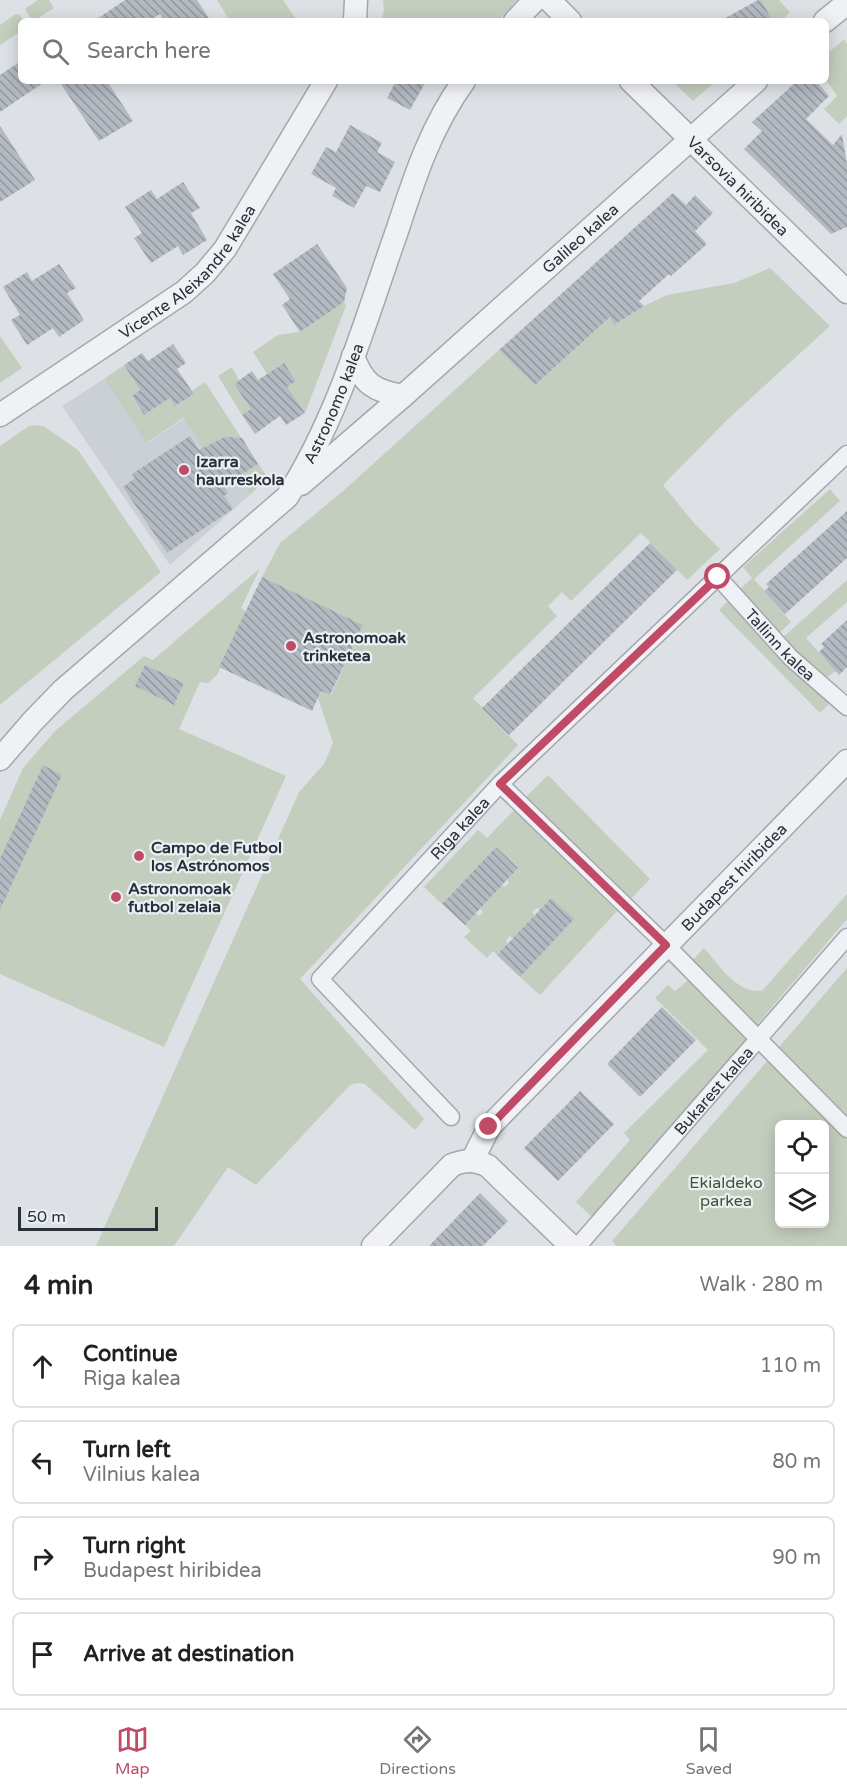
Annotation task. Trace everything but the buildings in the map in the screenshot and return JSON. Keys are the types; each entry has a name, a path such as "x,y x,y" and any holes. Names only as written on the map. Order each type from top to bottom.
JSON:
{"street":[{"path":"355,18 356,0"},
{"path":"518,18 536,0"},
{"path":"549,0 567,18"},
{"path":"829,18 847,3"},
{"name":"Vicente Aleixandre kalea","path":"0,415 184,292 205,273 225,249 325,84"},
{"name":"Astronomo kalea","path":"0,759 63,690 287,497 324,429 353,356 427,145 462,84"},
{"name":"Varsovia hiribidea","path":"634,84 847,292"},
{"name":"Galileo kalea","path":"287,497 753,84"},
{"path":"353,356 359,373 372,387 388,394 403,396"},
{"name":"Riga kalea","path":"451,1117 320,979 500,784 847,454"},
{"name":"Tallinn kalea","path":"718,577 791,658 847,706"},
{"name":"Budapest hiribidea","path":"472,1161 489,1127 847,761"},
{"path":"500,784 666,945 847,1129"},
{"name":"Bukarest kalea","path":"578,1246 847,937"},
{"path":"373,1246 452,1165 461,1161 472,1161 488,1166 571,1246"}],"shaded area":[{"name":"Izarra haurreskola","path":"104,379 147,443 215,398 267,477 170,565 62,406"}],"green space":[{"path":"38,0 49,0 54,8 38,18 31,18 26,8"},
{"path":"217,0 283,0 295,18 228,18"},
{"path":"383,0 517,0 501,18 382,18"},
{"path":"761,0 779,0 790,12 784,18 771,18"},
{"path":"16,14 22,18 18,18 18,33 0,45 0,25"},
{"path":"844,39 847,44 847,116 839,124 824,109 837,96 829,84 829,52"},
{"path":"675,84 713,84 693,101"},
{"path":"770,268 830,326 728,419 663,485 694,523 720,549 687,580 641,533 571,601 562,592 548,606 557,616 473,698 518,745 300,979 424,1119 415,1130 365,1084 350,1085 256,1185 228,1167 174,1246 96,1246 299,792 324,764 333,743 318,698 321,691 331,695 363,625 262,577 280,543 342,492 499,350 535,385 610,317 614,325 667,295 734,283"},
{"path":"344,302 346,306 305,413 287,387 296,381 284,363 267,374 253,352 278,335 300,332"},
{"path":"0,336 22,368 0,383"},
{"path":"124,365 140,390 132,397 144,415 170,398 176,406 194,394 192,391 205,382 240,436 232,441 225,437 207,446 206,453 183,418 146,443 104,379"},
{"path":"232,367 239,380 234,384 251,409 242,415 218,376"},
{"path":"29,426 45,427 78,450 161,572 0,705 0,446"},
{"path":"258,464 267,477 252,493 242,483 235,488 231,481"},
{"path":"830,489 840,501 754,579 791,622 777,635 735,594 752,578 743,567"},
{"name":"Campo de Futbol los Astrónomos","path":"260,568 241,608 246,611 217,675 208,683 200,682 179,729 286,776 164,1047 0,974 0,820 23,768 55,731 144,656 153,660"},
{"path":"847,580 847,602 806,638 836,671 822,681 781,639"},
{"path":"731,598 834,699 820,713 719,610"},
{"path":"548,775 650,879 628,902 523,800"},
{"path":"514,810 617,911 540,995 520,977 573,919 551,898 539,910 537,908 532,912 535,915 513,939 510,936 506,941 508,944 497,955 493,951 487,958 464,937 471,931 465,925 476,913 479,916 483,912 480,909 502,885 505,887 509,883 507,880 518,868 496,847 442,904 424,887 478,830 487,838"},
{"path":"847,894 847,919 756,1026 690,963 704,948 736,983 744,988 762,991"},
{"name":"Ekialdeko parkea","path":"847,968 847,1246 617,1246 612,1241"},
{"path":"688,980 747,1039 593,1218 576,1202 630,1140 624,1133 708,1050 655,998 668,985 675,991"}],"place":[{"name":"Izarra haurreskola","path":"184,470"},
{"name":"Astronomoak trinketea","path":"291,646"},
{"name":"Campo de Futbol los Astrónomos","path":"139,856"},
{"name":"Astronomoak futbol zelaia","path":"116,897"}],"route":[{"path":"489,1127 666,945 500,784 718,577"}]}
